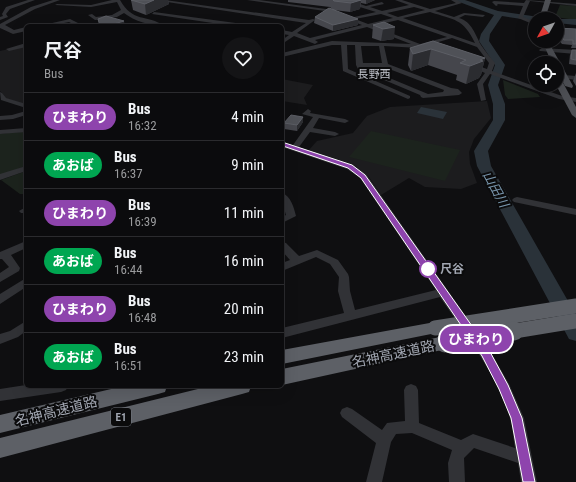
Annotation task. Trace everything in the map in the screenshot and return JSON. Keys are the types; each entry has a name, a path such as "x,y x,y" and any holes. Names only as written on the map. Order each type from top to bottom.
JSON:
{"highway":[{"name":"名神高速道路","path":"284,358 435,328 576,306"},
{"name":"名神高速道路","path":"284,377 445,343 576,321"},
{"name":"名神高速道路","path":"0,424 150,388"},
{"name":"名神高速道路","path":"0,448 234,388"}],"main road":[{"path":"544,12 549,1"},
{"path":"553,12 556,2"},
{"path":"548,48 553,56"},
{"path":"542,50 545,56"},
{"path":"564,84 573,99 576,115"}],"street":[{"path":"1,24 6,16 4,14 8,8 33,0"},
{"path":"1,24 33,8 58,3 90,6 118,0 124,11 153,24"},
{"path":"156,0 311,22"},
{"path":"139,19 182,0"},
{"path":"249,0 326,10 440,54"},
{"path":"339,0 350,1 479,46"},
{"path":"397,0 457,19 473,22 483,15 464,14 457,19"},
{"path":"427,0 432,0"},
{"path":"309,40 460,3 453,0"},
{"path":"252,5 260,1"},
{"path":"321,14 326,10 350,1"},
{"path":"496,5 494,2 549,1 576,5"},
{"path":"528,2 521,14 528,19"},
{"path":"365,7 382,3"},
{"path":"349,19 414,6"},
{"path":"234,15 246,8"},
{"path":"90,15 95,19 115,16 114,15 124,11"},
{"path":"154,13 228,24"},
{"path":"284,41 316,18"},
{"path":"221,23 227,19"},
{"path":"457,19 471,29 479,46 492,63 489,72 480,84 484,100"},
{"path":"51,24 70,20 77,24"},
{"path":"1,24 13,32 24,29"},
{"path":"284,32 294,34 320,45"},
{"path":"284,54 320,45 344,43 419,46 451,37"},
{"path":"344,43 345,70 411,97 428,96 449,92 385,65 359,65"},
{"path":"358,44 360,68 428,96"},
{"path":"9,49 24,45"},
{"path":"382,45 385,65"},
{"path":"542,50 576,52"},
{"path":"461,61 502,77 573,99"},
{"path":"392,81 409,74"},
{"path":"564,78 576,78"},
{"path":"0,94 3,99 24,105"},
{"path":"308,111 306,114 345,121"},
{"path":"0,118 13,117 24,114"},
{"path":"295,148 317,116"},
{"path":"308,129 335,134"},
{"path":"0,132 24,130"},
{"path":"284,145 350,167 363,176 485,353 504,388 517,418 529,482"},
{"path":"0,177 24,169"},
{"path":"284,199 288,204 291,216 284,219"},
{"path":"517,200 576,212"},
{"path":"0,278 15,268 2,255 24,245"},
{"path":"284,247 297,260"},
{"path":"284,266 317,253 334,262 344,277 344,291 350,315"},
{"path":"0,300 24,283"},
{"path":"284,332 444,292"},
{"path":"0,339 14,334 24,326"},
{"path":"0,395 47,388"},
{"path":"411,390 412,427"},
{"path":"347,413 384,440"},
{"path":"374,482 384,440 392,428 412,427 461,447"},
{"path":"457,482 454,463 461,447 473,441 524,458"}],"shaded area":[{"path":"560,5 576,6 576,20 564,18 564,12 557,12"},
{"path":"24,45 24,104 4,98 0,91 0,51"},
{"path":"284,79 313,85 304,98 307,105 284,101"},
{"path":"503,80 528,90 528,92 538,94 540,97 508,99 505,95"},
{"path":"487,101 491,118 474,139 469,152 470,164 477,183 461,189 425,187 409,178 381,195 369,177 355,166 309,150 317,141 353,133 367,116 390,107"},
{"path":"421,107 447,112 443,119 417,113"},
{"path":"24,131 24,167 0,176 0,134"},
{"path":"371,131 460,150 445,181 349,157"},
{"path":"24,172 24,194 20,194 1,180"}],"building":[{"path":"131,0 154,0 145,4"},
{"path":"333,0 361,0 351,3"},
{"path":"329,8 358,19 333,25 315,17"},
{"path":"106,16 124,21 114,24 99,24 98,19"},
{"path":"384,22 395,27 383,29 373,25"},
{"path":"564,28 576,29 576,44 573,44 573,40 564,40"},
{"path":"433,41 485,58 480,60 483,61 470,66 460,63 466,60 431,49 413,54 410,48"},
{"path":"572,50 576,50 576,60 571,59"},
{"path":"291,115 303,117 297,125 284,123"}],"waterway":[{"name":"山田川","path":"458,0 497,13"},
{"path":"497,13 528,17"},
{"name":"山田川","path":"497,13 497,18 484,37 484,41 500,65 494,78 493,85 499,104 499,120 481,151 484,166 576,333"},
{"path":"564,21 576,22"}],"bus line":[{"name":"ひまわり","path":"284,145 350,167 363,176 485,353 504,388 517,418 529,482"}],"place":[{"name":"尺谷","path":"428,269"}],"district":[{"name":"長野西","path":"374,74"}]}
